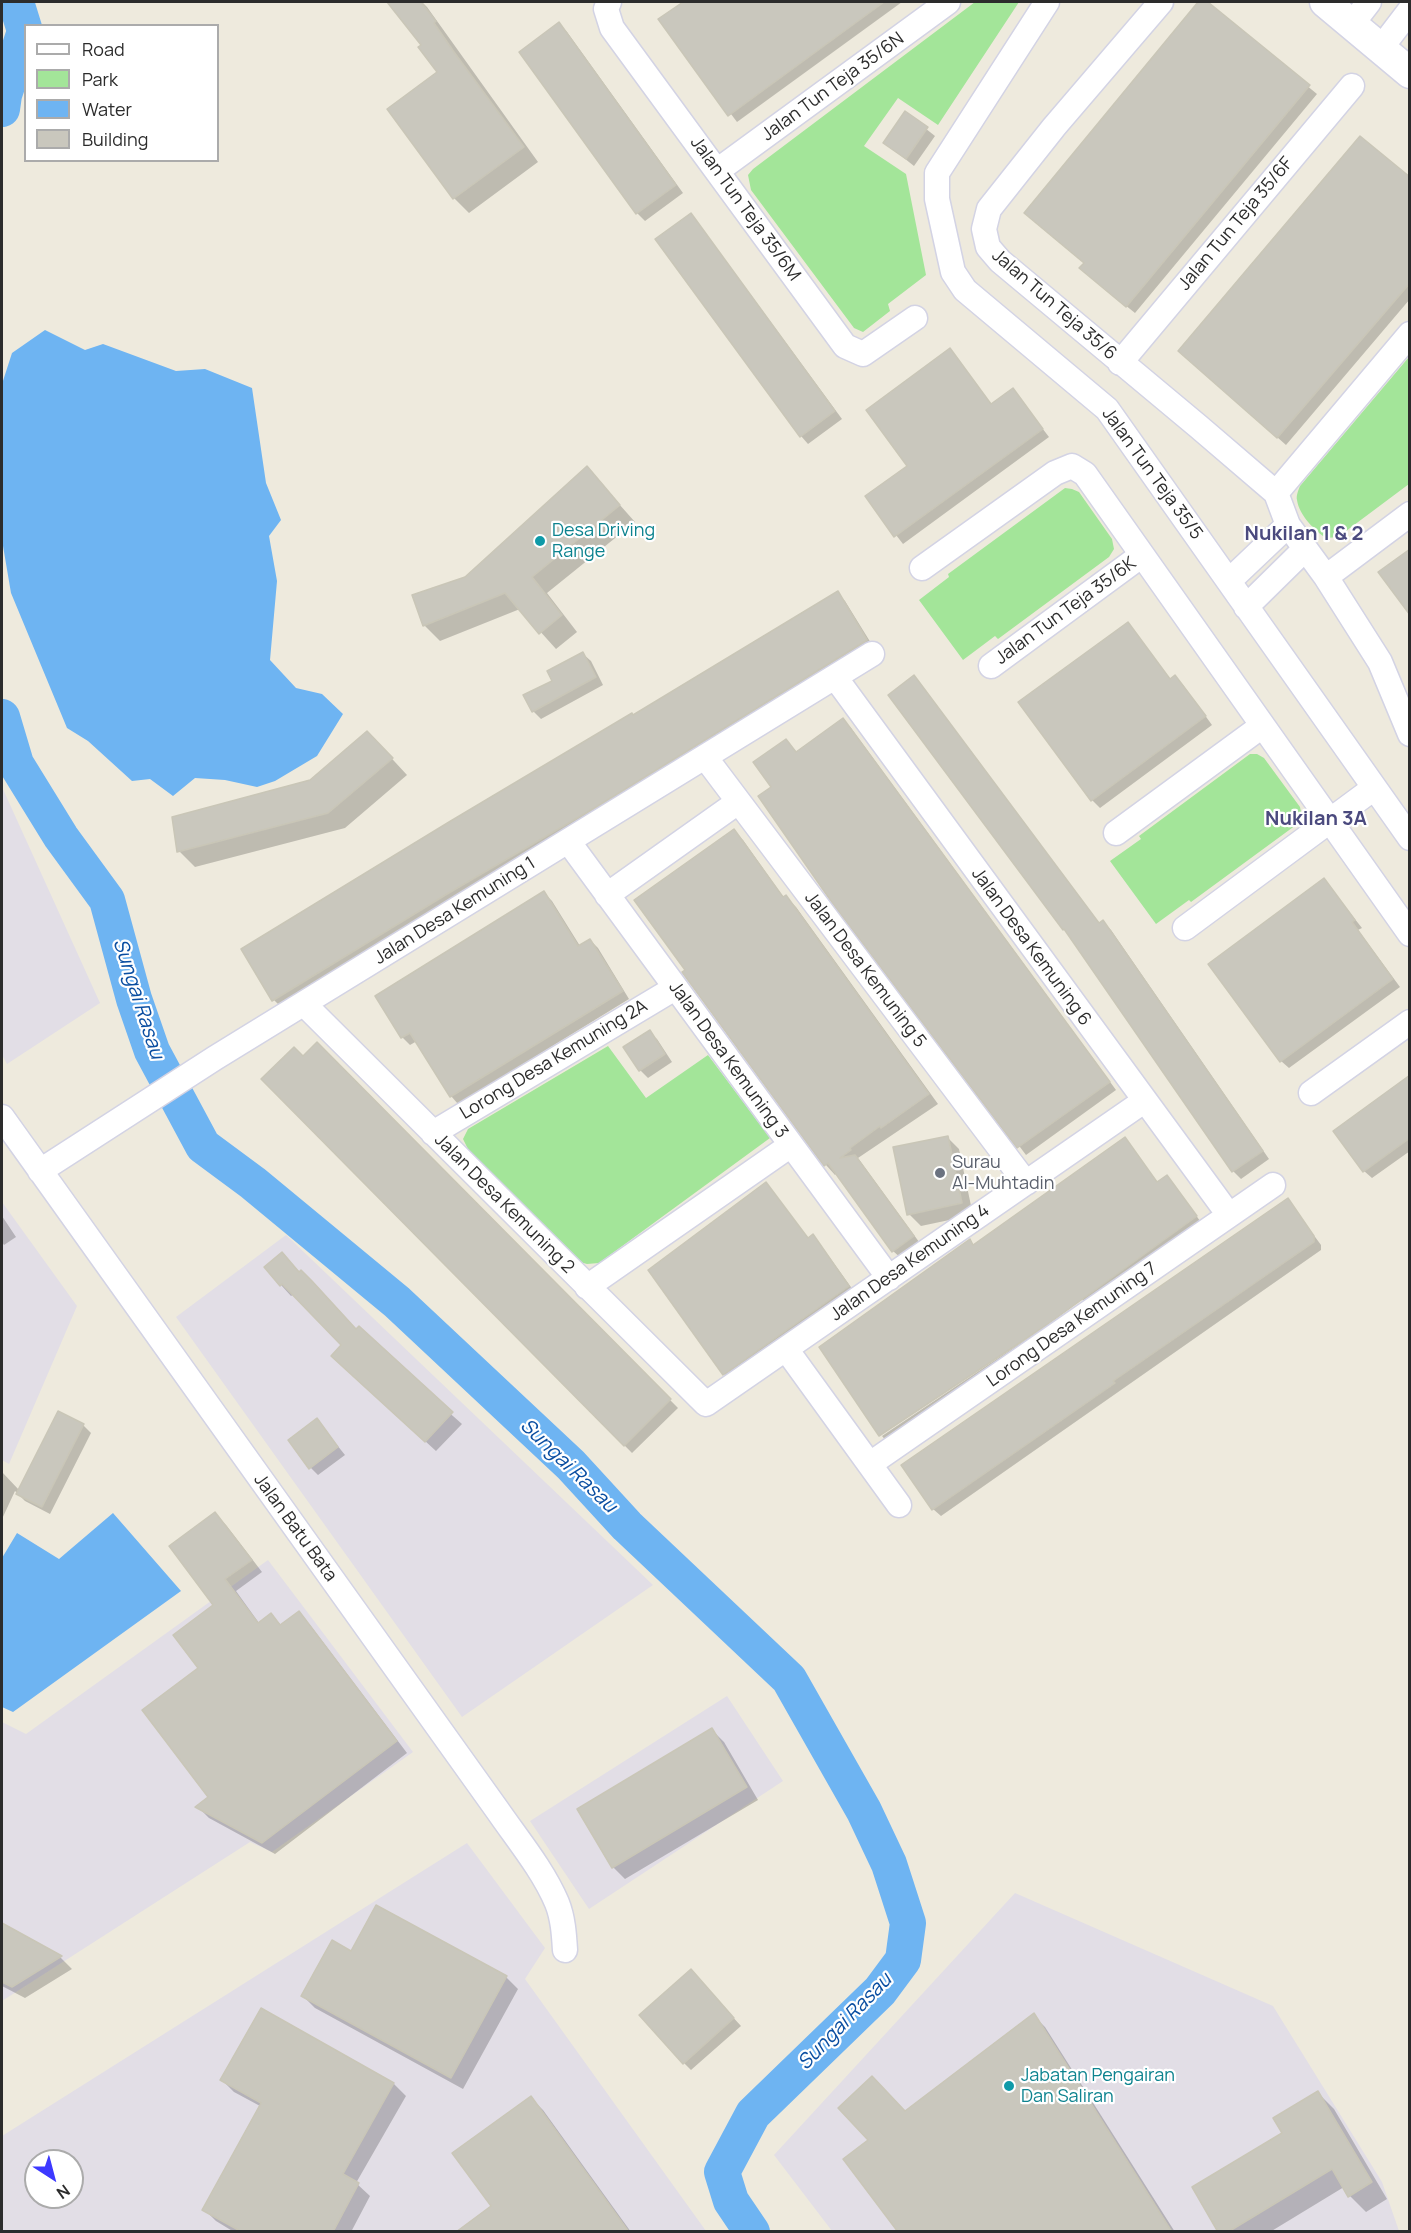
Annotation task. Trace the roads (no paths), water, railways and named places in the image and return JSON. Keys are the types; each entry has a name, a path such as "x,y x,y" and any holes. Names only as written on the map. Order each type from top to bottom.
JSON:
{"street":[{"name":"Jalan Tun Teja 35/6M","path":"609,2 606,9 612,28 845,346 863,354 915,318"},
{"name":"Jalan Tun Teja 35/6N","path":"717,171 948,2"},
{"name":"Jalan Tun Teja 35/5","path":"1047,2 937,173 937,200 952,272 965,290 1107,409 1410,838"},
{"name":"Jalan Tun Teja 35/6","path":"1161,2 1054,127 989,209 984,230 988,247 1000,261 1276,493 1288,525 1326,577 1380,662 1410,734"},
{"path":"1325,2 1361,13 1382,48 1410,73"},
{"path":"1382,48 1410,10"},
{"name":"Jalan Tun Teja 35/6F","path":"1120,363 1352,86"},
{"path":"1276,493 1410,334"},
{"path":"922,568 1055,473 1072,466 1085,474 1410,934"},
{"path":"1326,577 1410,514"},
{"path":"1229,581 1288,525"},
{"path":"1246,606 1305,549"},
{"name":"Jalan Tun Teja 35/6K","path":"991,666 1142,555"},
{"name":"Jalan Desa Kemuning 1","path":"40,1171 215,1058 872,654"},
{"name":"Jalan Desa Kemuning 6","path":"835,677 1229,1215"},
{"path":"1116,833 1262,726"},
{"name":"Jalan Desa Kemuning 5","path":"705,757 1026,1183"},
{"path":"1185,928 1374,788"},
{"path":"607,896 738,802"},
{"name":"Jalan Desa Kemuning 3","path":"568,842 889,1278"},
{"name":"Lorong Desa Kemuning 2A","path":"433,1133 675,987"},
{"name":"Jalan Desa Kemuning 2","path":"304,1004 706,1404"},
{"path":"1311,1093 1410,1022"},
{"name":"Jalan Desa Kemuning 4","path":"706,1404 1144,1101"},
{"name":"Jalan Batu Bata","path":"2,1117 498,1810 557,1904 563,1924 565,1950"},
{"path":"587,1287 791,1145"},
{"name":"Lorong Desa Kemuning 7","path":"870,1464 1273,1185"},
{"path":"786,1349 899,1506"}],"water":[{"path":"45,330 85,350 103,344 176,371 205,369 252,388 266,483 281,520 269,536 277,581 270,660 296,688 322,694 343,714 317,756 275,781 257,787 225,780 195,778 173,796 150,779 132,781 88,741 67,728 11,593 2,540 2,384 12,353"},
{"path":"113,1513 181,1591 13,1712 2,1707 2,1558 17,1533 59,1559"}],"waterway":[{"name":"Sungai Rasau","path":"16,2 24,28"},
{"name":"Sungai Rasau","path":"2,109 4,95 24,34"},
{"name":"Sungai Rasau","path":"2,717 16,764 61,837 107,900 134,999 152,1051 203,1146 253,1183 397,1302 571,1465 627,1526 789,1679 864,1811 889,1864 908,1923 903,1960 880,1991 753,2114 722,2172 731,2201 752,2232"}],"place":[{"name":"Desa Driving Range","path":"540,541"},
{"name":"Surau Al-Muhtadin","path":"940,1173"},
{"name":"Jabatan Pengairan Dan Saliran","path":"1009,2086"}],"district":[{"name":"Nukilan 1 & 2","path":"1304,534"},
{"name":"Nukilan 3A","path":"1316,819"}]}
